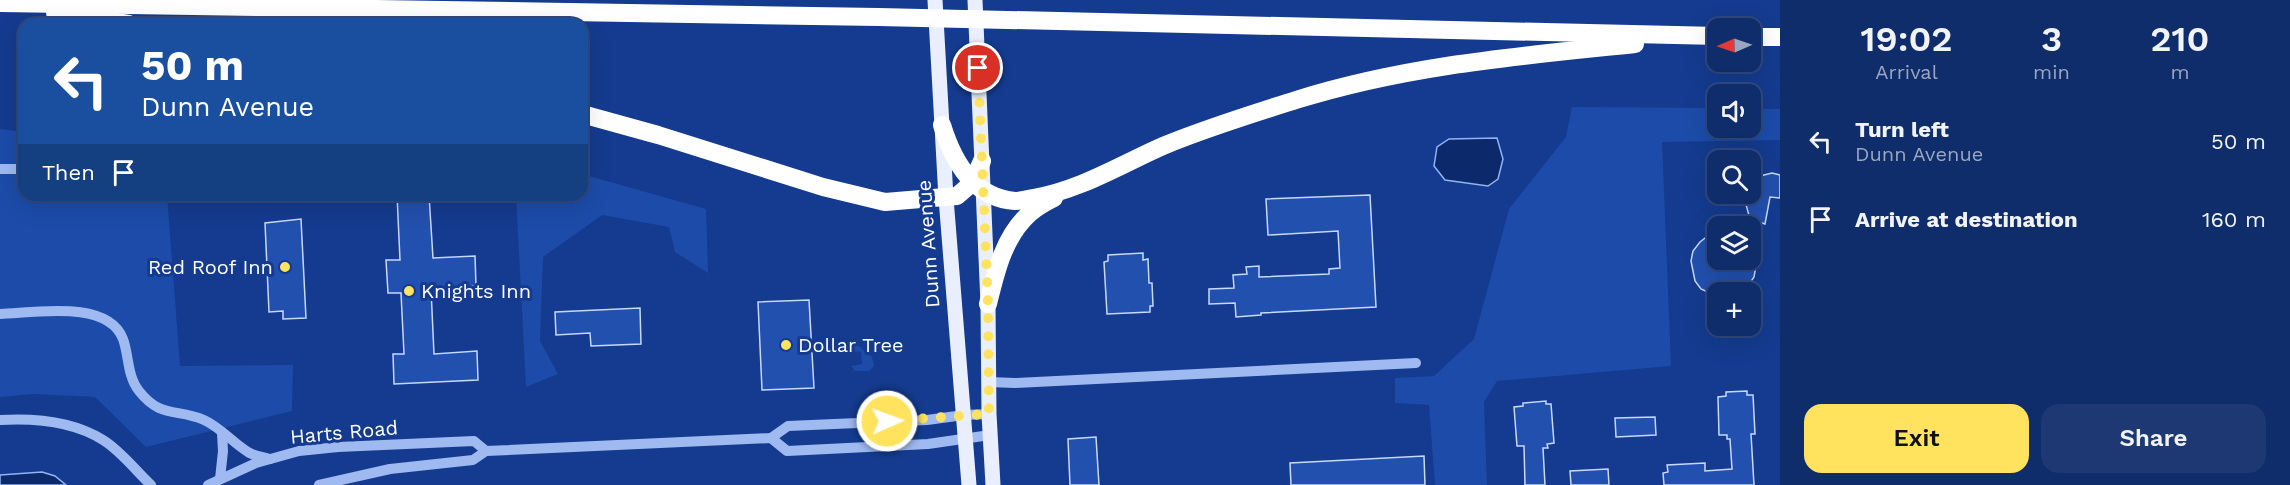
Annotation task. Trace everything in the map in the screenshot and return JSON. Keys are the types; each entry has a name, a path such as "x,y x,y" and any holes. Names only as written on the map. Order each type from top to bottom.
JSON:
{"highway":[{"path":"0,4 1005,19 1707,36"},
{"path":"0,4 90,18"},
{"path":"988,304 999,260 1007,242 1030,213 1064,191 1174,142 1298,100 1359,83 1443,65 1707,37"},
{"path":"1761,37 1780,37"},
{"path":"588,116 852,195 885,202 946,198 957,196 978,186"},
{"path":"942,125 949,147 978,186 999,197 1016,201 1064,191"},
{"path":"978,186 982,161"}],"main road":[{"name":"Dunn Avenue","path":"935,0 946,198 969,485"},
{"path":"975,0 982,161"},
{"path":"978,186 988,304 989,414 993,485"}],"street":[{"path":"0,169 18,169"},
{"path":"0,314 80,311 95,315 112,324 122,335 130,371 138,389 151,403 168,412 205,420 250,454 270,459"},
{"path":"989,382 1015,383 1416,363"},
{"name":"Harts Road","path":"319,485 390,469 473,460 486,451 771,438 788,426 927,420 989,414"},
{"path":"0,420 54,422 81,429 105,441 151,485"},
{"path":"220,479 222,433"},
{"name":"Harts Road","path":"771,438 787,451 928,444 990,435"},
{"name":"Harts Road","path":"208,485 256,463 298,451 389,444 474,441 486,451"}],"shaded area":[{"path":"1572,107 1707,108 1707,138 1761,138 1761,109 1780,109 1780,140 1662,142 1671,366 1497,381 1484,402 1487,485 1435,485 1429,405 1395,403 1395,378 1434,376 1474,339 1509,209 1566,137"},
{"path":"0,129 18,131 18,201 167,201 180,366 293,365 292,411 146,447 95,397 33,394 0,397"},
{"path":"1497,138 1503,159 1498,179 1488,186 1445,180 1434,166 1437,147 1449,139"},
{"path":"588,176 706,209 708,273 675,252 669,227 602,215 543,257 540,341 558,374 526,387 516,201 588,201"},
{"path":"856,344 872,357 874,366 869,371 855,371 851,366 862,364 861,352 850,351"},
{"path":"42,472 55,476 66,485 0,485 0,475"}],"building":[{"path":"1772,173 1780,175 1780,198 1770,197 1765,224 1761,223 1761,216 1749,216 1746,204 1761,204 1761,176"},
{"path":"1370,195 1376,307 1261,313 1261,315 1236,317 1235,303 1209,304 1209,289 1234,288 1233,275 1247,274 1246,267 1259,266 1259,277 1329,274 1329,269 1340,268 1338,231 1268,235 1266,199"},
{"name":"Knights Inn","path":"397,201 429,201 433,258 475,256 476,286 431,289 434,354 477,351 478,380 394,384 393,354 404,354 401,293 388,293 386,260 400,260"},
{"name":"Red Roof Inn","path":"301,219 306,318 283,319 283,311 269,312 265,223"},
{"path":"1707,237 1707,270 1755,270 1751,282 1707,282 1707,292 1701,289 1695,281 1691,261 1693,251"},
{"path":"1143,253 1143,260 1148,259 1149,283 1152,283 1153,306 1150,306 1150,312 1107,314 1104,262 1108,261 1108,255"},
{"name":"Dollar Tree","path":"809,300 814,388 762,390 758,302"},
{"path":"640,308 641,344 591,346 590,333 556,335 555,312"},
{"path":"1747,391 1747,395 1753,395 1755,434 1751,434 1754,485 1664,485 1663,473 1668,472 1667,465 1705,463 1705,471 1732,469 1730,439 1727,439 1727,435 1719,435 1718,397 1726,396 1726,392"},
{"path":"1546,401 1546,404 1551,404 1554,443 1547,444 1548,448 1543,448 1545,485 1525,485 1524,446 1517,446 1514,407 1523,406 1523,403"},
{"path":"1655,417 1656,435 1616,437 1615,418"},
{"path":"1096,437 1099,485 1070,485 1068,439"},
{"path":"1424,456 1425,485 1291,485 1290,463"},
{"path":"1608,469 1609,485 1571,485 1570,471"}],"place":[{"name":"Red Roof Inn","path":"285,267"},
{"name":"Knights Inn","path":"409,291"},
{"name":"Dollar Tree","path":"786,345"}],"route":[{"path":"887,421 989,414 988,304 978,68"}]}
